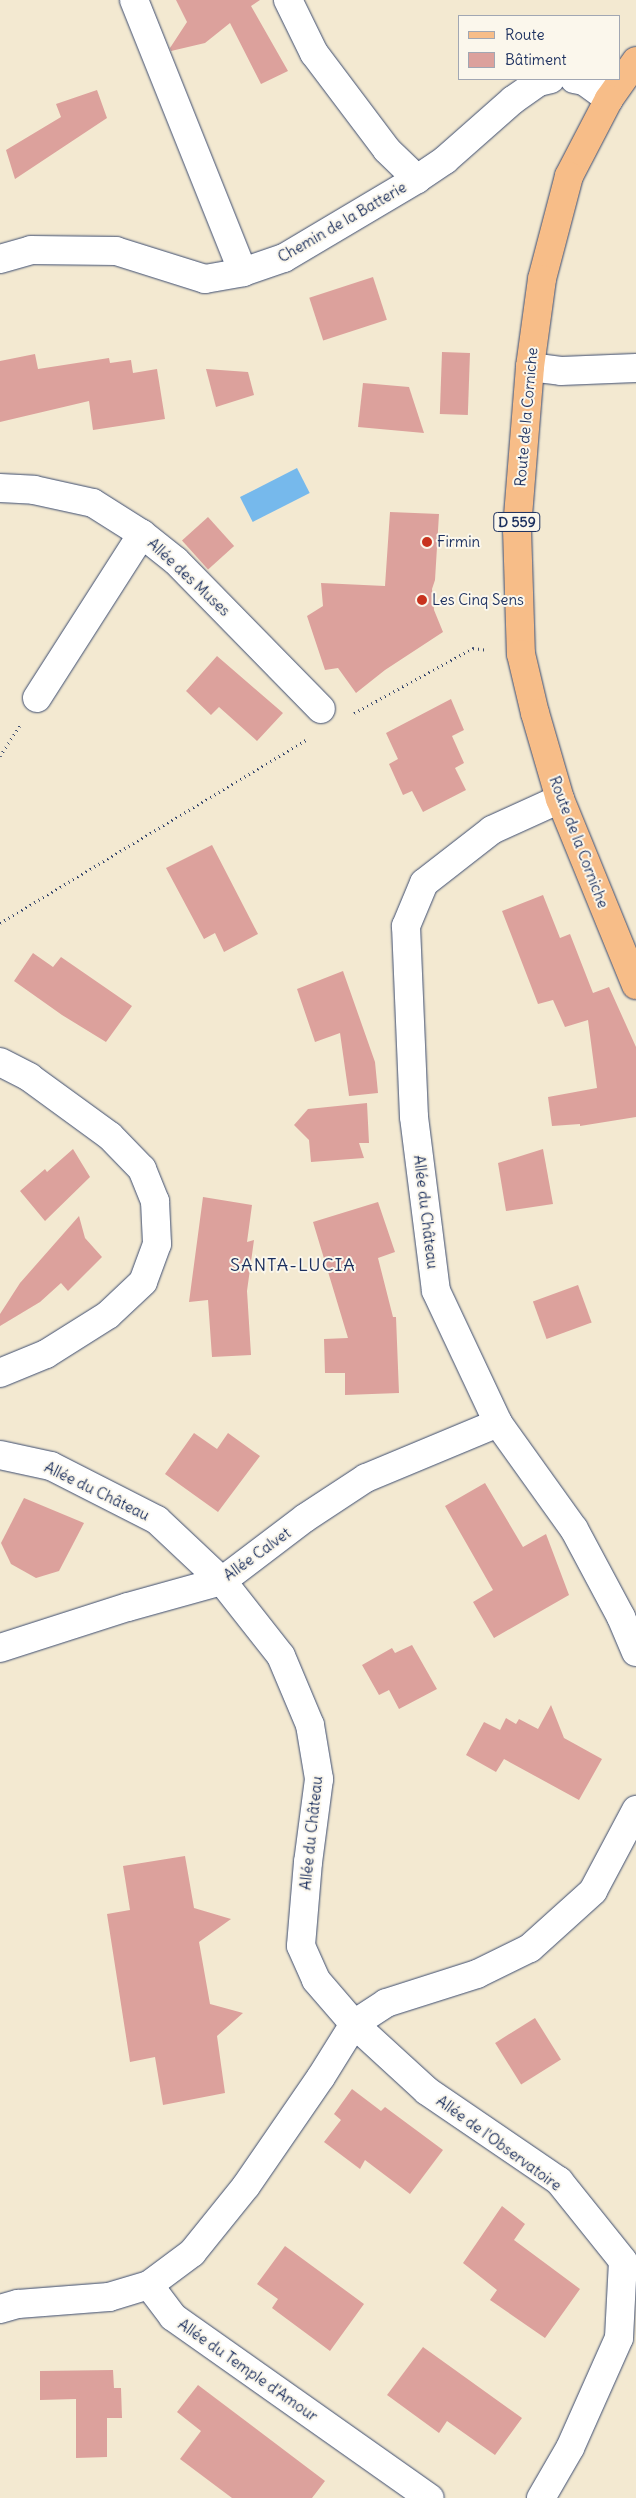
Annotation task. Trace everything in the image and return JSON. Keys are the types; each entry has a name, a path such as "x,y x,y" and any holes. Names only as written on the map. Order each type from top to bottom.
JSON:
{"main road":[{"name":"Route de la Corniche","path":"636,62 609,99 569,176 542,279 530,367 517,529 521,654 535,713 560,800 636,985"}],"street":[{"path":"134,0 243,272"},
{"path":"288,0 314,53 387,150 417,179"},
{"name":"Chemin de la Batterie","path":"0,259 31,250 116,251 205,279 243,272 284,258 417,179 445,160 513,100 539,82 547,80"},
{"path":"579,80 584,81 609,99"},
{"path":"530,367 561,371 636,368"},
{"name":"Allée des Muses","path":"0,488 34,490 93,504 142,534 176,562 321,709"},
{"path":"37,698 142,534"},
{"name":"Allée du Château","path":"560,800 492,830 424,882 406,926 414,1117 436,1291 498,1423 574,1529 621,1617 636,1652"},
{"path":"0,1062 29,1077 110,1136 142,1169 155,1201 157,1244 143,1282 108,1315 46,1354 0,1373"},
{"name":"Allée Calvet","path":"0,1648 128,1607 222,1581 305,1518 366,1478 498,1423"},
{"name":"Allée du Château","path":"0,1455 51,1466 157,1520 222,1581 281,1656 310,1725 319,1779 308,1862 301,1946 316,1980 354,2024"},
{"path":"0,2309 18,2304 108,2297 149,2286 192,2252 246,2186 321,2077 354,2024 386,2003 477,1974 530,1948 593,1891 636,1810"},
{"name":"Allée de l'Observatoire","path":"354,2024 427,2091 559,2181 623,2261 619,2338 570,2448 541,2498"},
{"name":"Allée du Temple d'Amour","path":"149,2286 173,2317 430,2498"}],"path":[{"path":"351,714 473,648 521,654"},
{"path":"0,923 313,736"}],"water":[{"path":"297,468 310,493 253,522 240,497"}],"building":[{"path":"176,0 260,0 251,6 288,71 261,84 230,23 205,43 171,51 170,48 187,22"},
{"path":"97,90 107,118 15,179 6,150 61,117 56,104"},
{"path":"373,277 387,320 323,341 309,298"},
{"path":"442,352 470,353 468,415 440,414"},
{"path":"35,354 38,369 109,358 110,363 131,360 133,373 157,369 165,419 93,430 89,401 0,422 0,361"},
{"path":"206,369 248,372 254,395 216,407"},
{"path":"363,383 409,387 424,433 358,427"},
{"path":"390,512 439,514 435,580 432,589 434,610 443,632 385,670 356,693 338,668 325,670 307,616 323,606 321,583 385,586"},
{"path":"208,517 234,546 208,569 182,540"},
{"path":"217,656 283,713 257,741 219,707 211,715 186,691"},
{"path":"451,699 464,730 452,736 464,763 455,768 466,790 423,812 412,791 403,795 389,764 398,759 386,733"},
{"path":"212,845 258,934 224,952 215,933 204,939 166,868"},
{"path":"543,895 560,938 570,934 593,993 609,987 636,1047 636,1117 580,1126 580,1124 552,1126 548,1097 597,1088 588,1020 565,1027 553,1000 538,1004 502,911"},
{"path":"33,953 53,967 61,957 132,1006 106,1042 62,1015 14,981"},
{"path":"343,971 375,1062 378,1093 349,1096 340,1033 315,1042 297,989"},
{"path":"367,1103 369,1143 359,1143 364,1158 311,1162 309,1140 294,1125 308,1109"},
{"path":"73,1149 90,1177 45,1221 20,1191 45,1169 47,1172"},
{"path":"543,1149 553,1204 506,1211 498,1163"},
{"path":"203,1197 252,1205 247,1242 254,1240 247,1291 251,1355 212,1357 208,1300 189,1302"},
{"path":"378,1202 395,1252 378,1258 393,1317 396,1317 399,1393 345,1395 345,1373 325,1373 324,1339 348,1338 313,1222"},
{"path":"79,1216 85,1238 102,1257 68,1291 61,1283 40,1302 0,1326 0,1314 20,1283"},
{"path":"578,1285 592,1323 547,1339 533,1301"},
{"path":"194,1433 217,1449 228,1433 260,1456 218,1512 165,1474"},
{"path":"485,1483 523,1547 546,1534 569,1595 494,1638 473,1602 493,1590 445,1506"},
{"path":"24,1498 84,1523 59,1571 36,1578 11,1564 1,1543"},
{"path":"412,1645 437,1689 399,1709 389,1690 379,1695 362,1665 392,1648 395,1653"},
{"path":"551,1705 564,1738 602,1759 579,1800 504,1759 496,1772 466,1755 484,1722 500,1730 506,1718 516,1724 519,1719 538,1729"},
{"path":"185,1856 194,1908 231,1919 199,1942 210,2004 243,2013 217,2036 225,2093 163,2105 155,2057 130,2062 107,1914 130,1910 123,1866"},
{"path":"535,2018 561,2060 521,2084 495,2043"},
{"path":"352,2089 381,2111 385,2107 443,2150 410,2194 365,2160 360,2169 324,2142 341,2120 334,2114"},
{"path":"502,2206 525,2224 514,2240 580,2289 545,2338 490,2300 497,2290 463,2263"},
{"path":"285,2246 364,2304 330,2351 272,2308 278,2299 257,2284"},
{"path":"423,2347 522,2418 495,2455 447,2421 439,2433 387,2395"},
{"path":"113,2370 114,2388 121,2388 122,2418 107,2418 107,2457 76,2458 76,2399 40,2400 40,2371"},
{"path":"198,2385 325,2481 312,2498 232,2498 180,2459 201,2431 177,2412"}],"place":[{"name":"Firmin","path":"427,542"},
{"name":"Les Cinq Sens","path":"422,600"}],"district":[{"name":"SANTA-LUCIA","path":"293,1265"}]}
